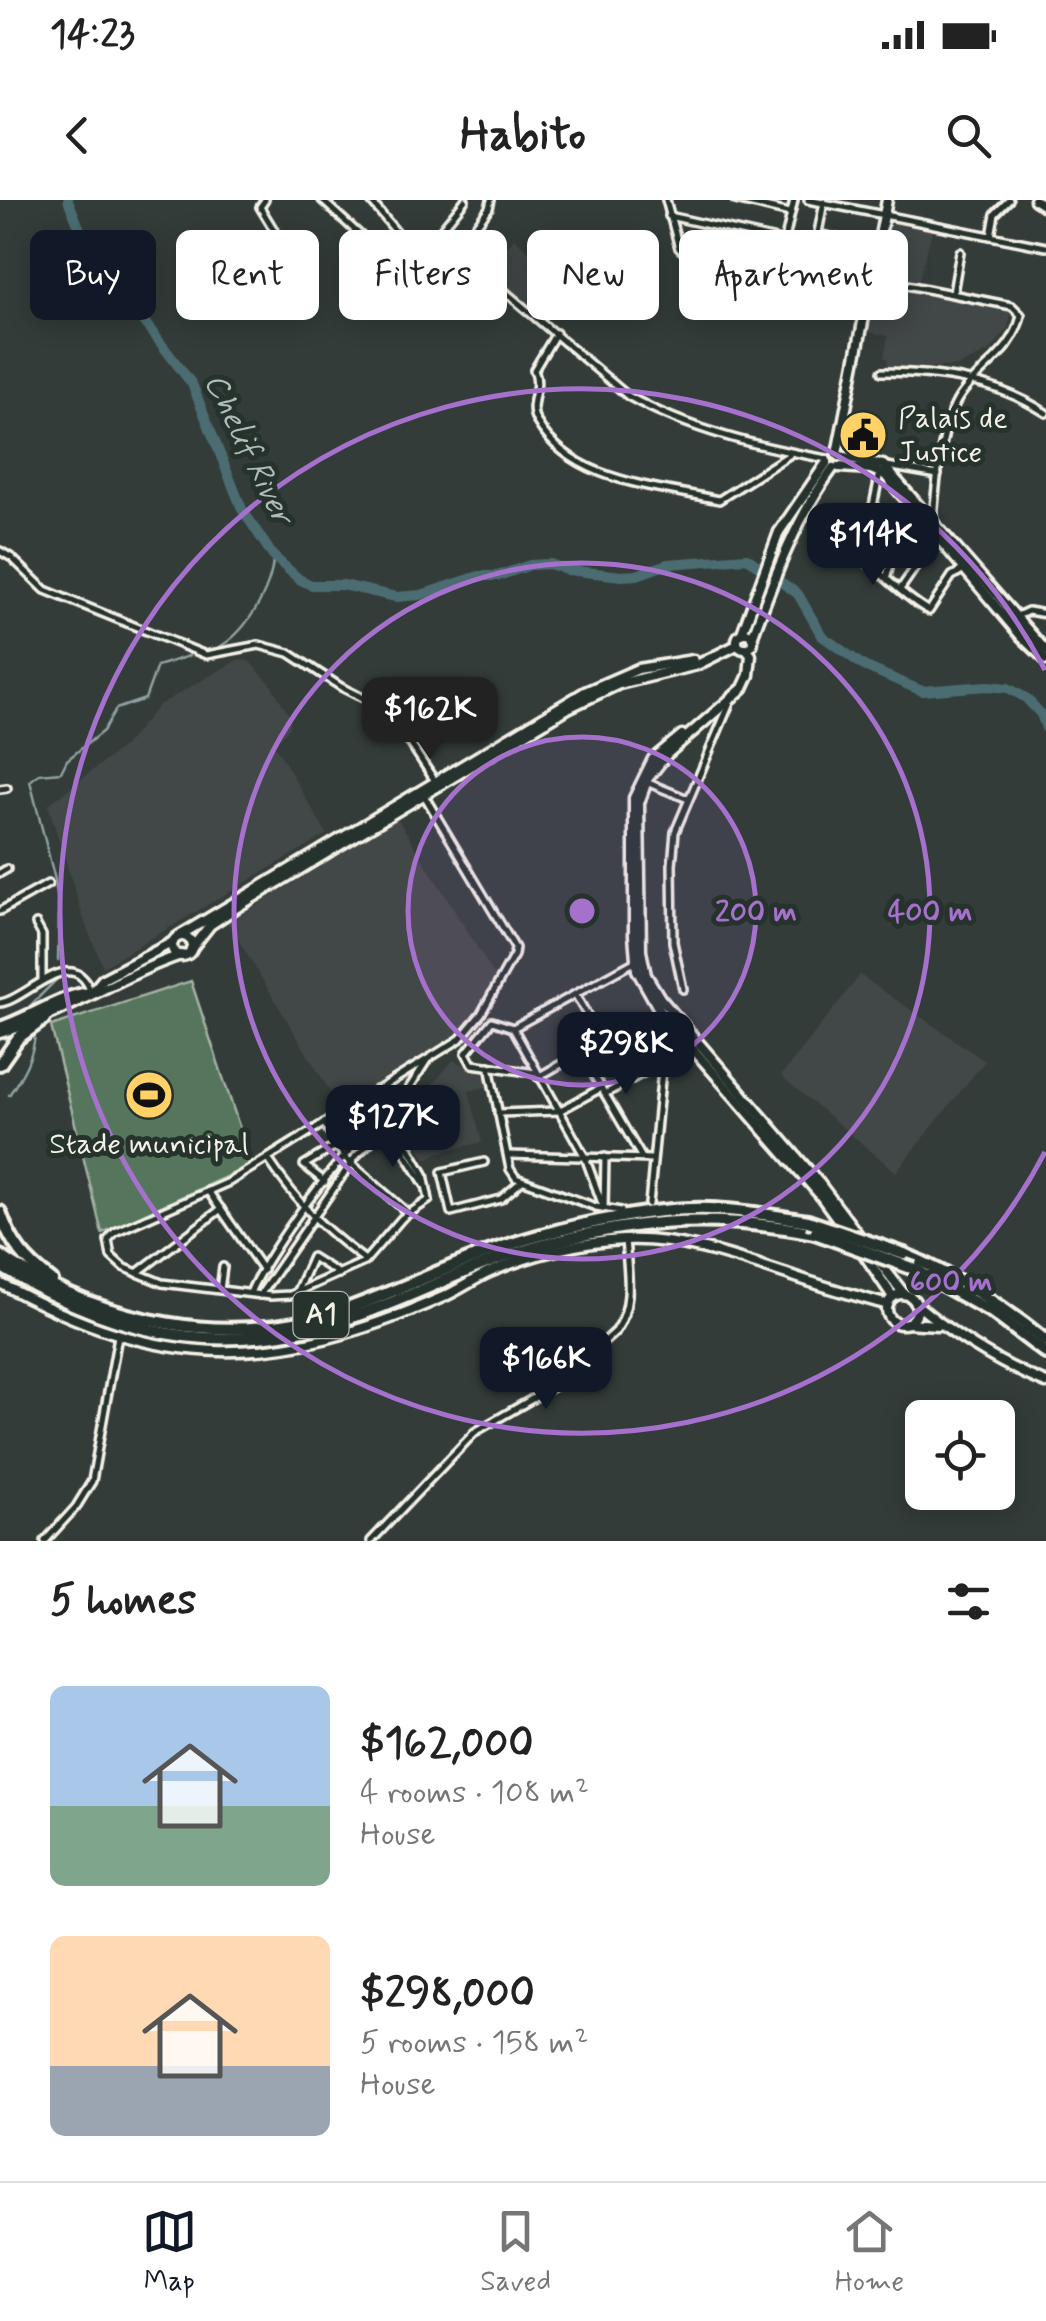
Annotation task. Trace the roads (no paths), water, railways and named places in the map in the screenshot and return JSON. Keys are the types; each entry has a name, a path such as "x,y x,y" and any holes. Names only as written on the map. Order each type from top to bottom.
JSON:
{"highway":[{"path":"0,1031 74,995 90,993"},
{"path":"0,1064 18,1038 44,1019"},
{"name":"A1","path":"0,1256 40,1281 145,1320 191,1328 246,1328 342,1310 514,1243 567,1229 686,1210 732,1211 808,1221 943,1270 1046,1340"},
{"path":"0,1212 24,1259 66,1292"},
{"name":"A1","path":"0,1269 69,1304 144,1330 211,1340 239,1339 327,1325 384,1306 479,1265 606,1231 701,1219 766,1224 815,1234 914,1268 992,1312 1046,1353"}],"street":[{"path":"265,200 260,207 274,230"},
{"path":"322,200 355,230"},
{"path":"370,200 395,230"},
{"path":"441,230 465,200"},
{"path":"473,230 490,208 491,200"},
{"path":"666,200 679,245"},
{"path":"735,200 790,213"},
{"path":"786,230 794,200"},
{"path":"808,200 1046,247"},
{"path":"881,230 887,200"},
{"path":"991,236 995,214 1009,200"},
{"path":"1035,200 1046,206"},
{"path":"819,230 824,202"},
{"path":"669,216 730,230"},
{"path":"952,294 960,252"},
{"path":"908,285 1012,306 1021,315 1014,338 956,403 938,474 933,521"},
{"path":"507,293 628,396 652,409 694,426 832,464 938,474"},
{"path":"90,993 103,979 596,694 640,676 702,662 742,647 752,638 798,522 838,455 863,320"},
{"path":"556,333 534,370 540,382 533,412 570,460 617,479 719,500 792,453"},
{"path":"882,372 974,380 1014,395 1046,413"},
{"path":"838,455 882,469 1046,650"},
{"path":"683,988 673,942 675,832 731,700 749,675 752,655 738,637 780,532 832,464"},
{"path":"882,469 940,542 1046,660"},
{"path":"882,469 862,558 929,611 952,576 964,569"},
{"path":"887,576 907,502"},
{"path":"901,588 930,546 940,542"},
{"path":"896,543 921,558"},
{"path":"0,551 44,590 206,655 259,645 289,653 341,687 388,711 436,781"},
{"path":"1015,617 1028,611 1046,614"},
{"path":"742,633 752,638"},
{"path":"0,1031 44,1019 90,993 181,955 221,918 436,781 609,679 638,669 702,662"},
{"path":"639,960 639,820 646,782 666,754 731,700"},
{"path":"731,700 660,751 638,785 633,811 639,960 647,993 820,1194 890,1301 892,1319 900,1324 942,1326"},
{"path":"646,782 688,799"},
{"path":"391,1116 385,1117 388,1127 424,1174 430,1197 408,1214 365,1260 339,1274 296,1293 260,1295 162,1282 137,1274 111,1256 111,1236 268,1158 460,1039 474,1025 516,951 422,792"},
{"path":"0,873 7,869"},
{"path":"0,911 48,884"},
{"path":"36,924 42,935 42,980"},
{"path":"176,939 190,940 190,949"},
{"path":"176,939 174,951 181,955"},
{"path":"513,1028 639,960"},
{"path":"0,1003 15,1000 53,974 70,973 84,980 90,993"},
{"path":"575,994 602,1041"},
{"path":"604,1209 585,1156 537,1075 513,1028 492,1021 466,1053 472,1064 537,1075 634,1024 668,1018"},
{"path":"649,1204 668,1018"},
{"path":"668,1018 819,1183 904,1294 942,1326 1004,1366 1046,1384"},
{"path":"581,1053 642,1158"},
{"path":"260,1295 350,1164 388,1127 428,1058"},
{"path":"498,1113 559,1111 662,1063"},
{"path":"490,1066 510,1169 522,1181 621,1212"},
{"path":"376,1090 391,1116"},
{"path":"324,1122 344,1158 382,1187 408,1214"},
{"path":"250,1293 304,1209 344,1158 374,1126 388,1127"},
{"path":"325,1182 304,1165 338,1146"},
{"path":"508,1156 652,1159"},
{"path":"604,1209 605,1157"},
{"path":"268,1158 304,1209 365,1260"},
{"path":"484,1162 442,1172 450,1212 501,1200 522,1181"},
{"path":"208,1191 263,1270"},
{"path":"137,1274 220,1209"},
{"path":"0,1283 118,1336 177,1350 218,1353 298,1346 378,1323 446,1296 489,1272 533,1257 626,1240 659,1241 726,1254 890,1301 904,1294"},
{"path":"371,1541 475,1432 558,1384 616,1331 623,1321 629,1296 626,1240"},
{"path":"296,1293 312,1257 339,1274"},
{"path":"220,1290 223,1267"},
{"path":"907,1322 916,1314 916,1304"},
{"path":"45,1541 76,1507 92,1482 118,1336"}],"waterway":[{"name":"Chelif River","path":"68,200 87,247 192,384 242,509 273,556 299,579 311,585 343,585 396,597 421,595 530,565 550,564 567,570 622,576 668,564 747,558 798,594 822,636 864,666 922,691 1008,688 1026,698 1041,714 1046,728"},
{"path":"211,650 234,636 254,612 268,583 273,556"},
{"path":"58,960 55,880 30,781 39,774 61,772 67,760 103,731 116,709 145,699 157,666 189,656"},
{"path":"30,1006 56,980"},
{"path":"9,1095 26,1065 35,1033"}],"place":[{"name":"Palais de Justice","path":"863,435"},
{"name":"Stade municipal","path":"149,1095"}]}
